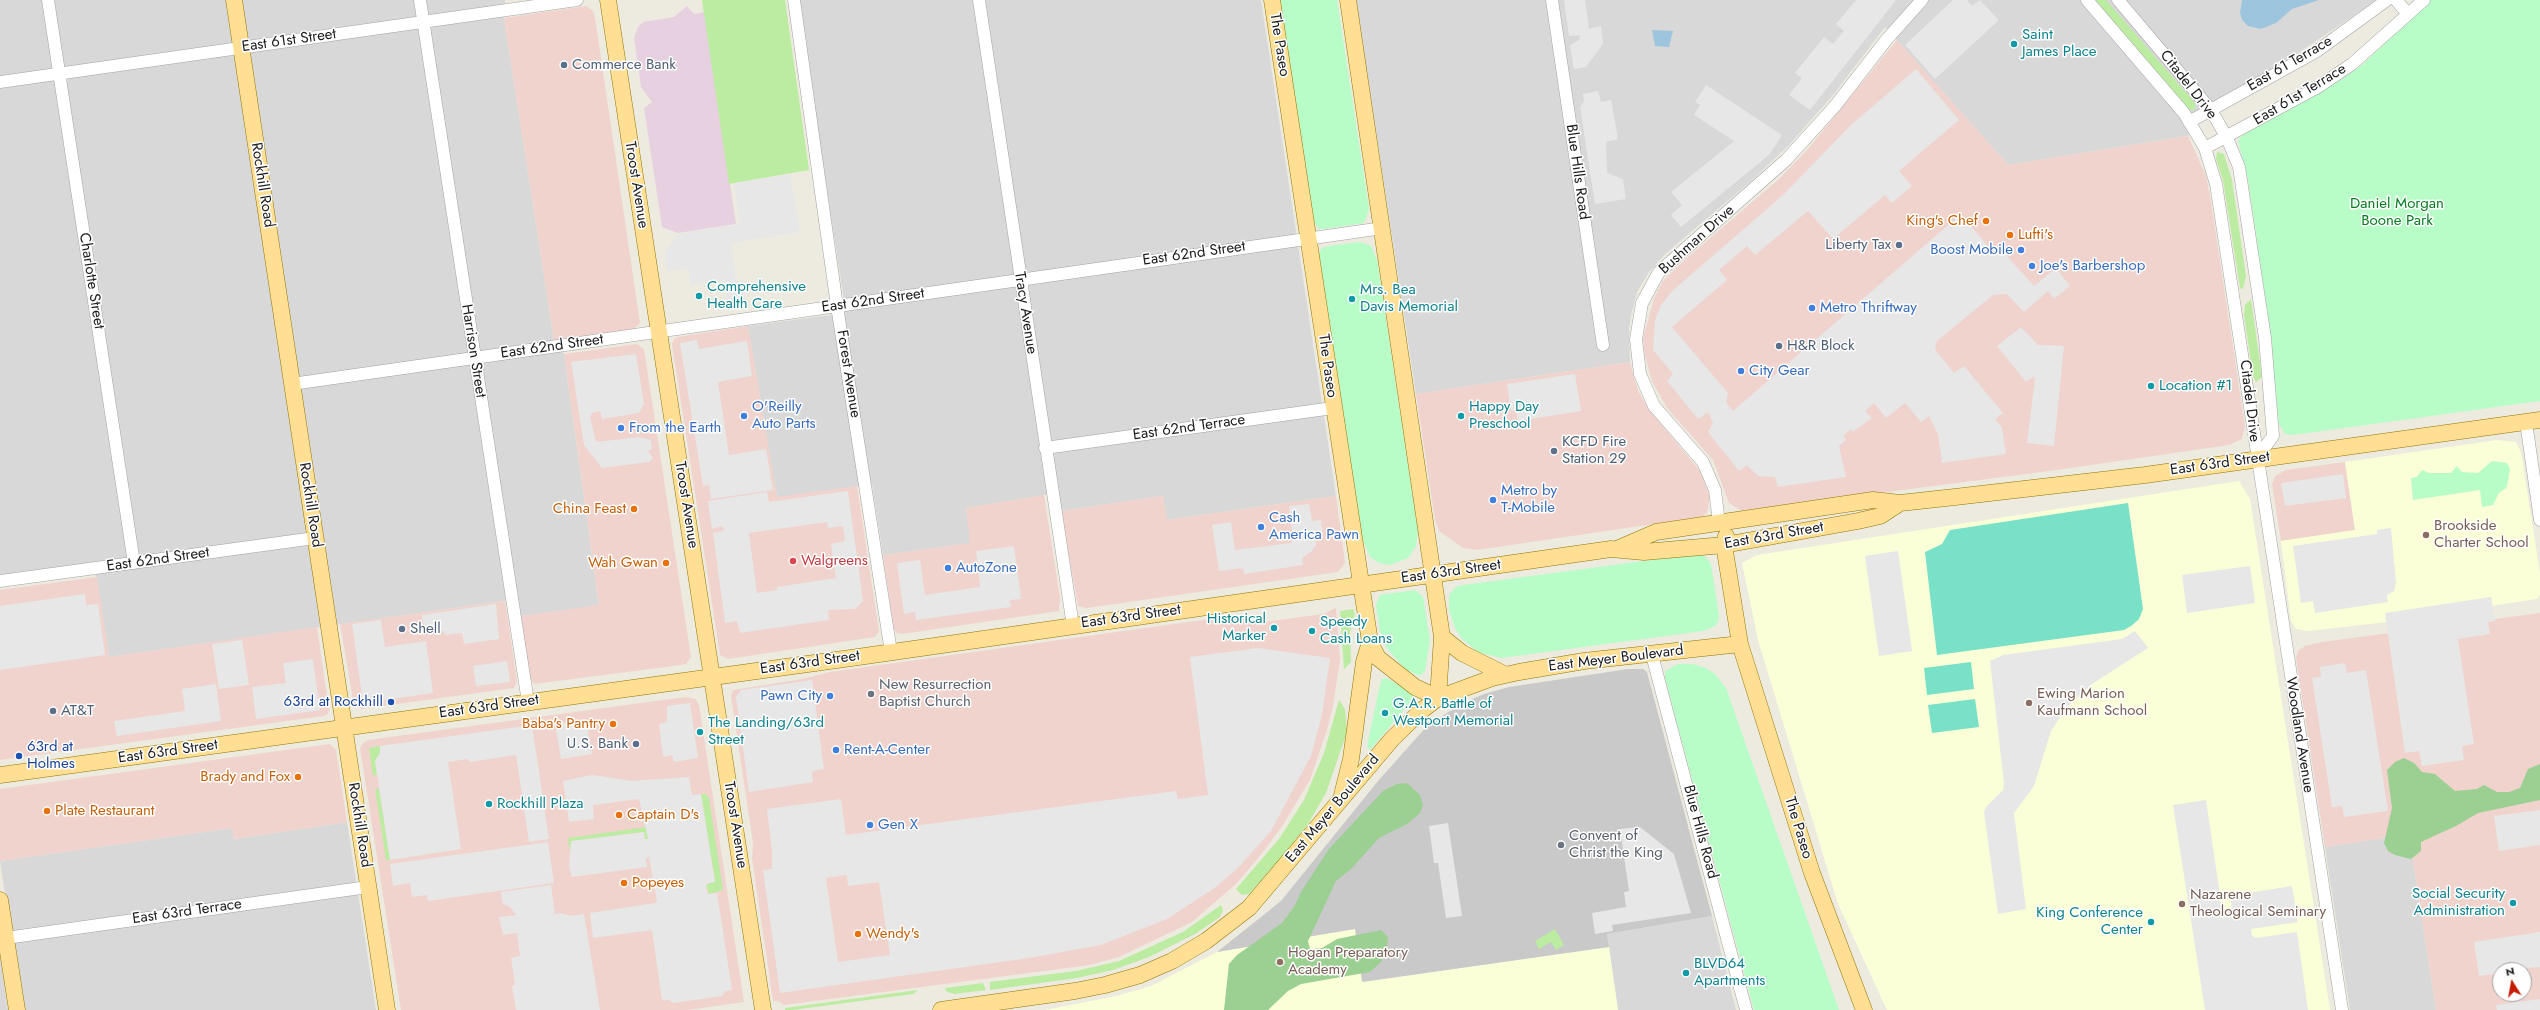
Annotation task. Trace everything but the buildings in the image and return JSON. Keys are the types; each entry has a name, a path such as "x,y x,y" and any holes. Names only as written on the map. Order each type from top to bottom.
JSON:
{"main road":[{"name":"Rockhill Road","path":"234,0 387,1010"},
{"name":"Troost Avenue","path":"608,0 763,1010"},
{"name":"The Paseo","path":"1272,0 1360,585 1370,642 1378,658 1415,687 1438,698"},
{"path":"1348,0 1383,228 1442,637 1438,698"},
{"name":"East 63rd Street","path":"0,775 712,677 1619,548 1656,532 1873,500 1900,504 2256,459 2533,421"},
{"name":"East 63rd Street","path":"1619,548 1644,552 1724,545 1858,522 1880,516 1900,504"},
{"path":"1740,644 1724,545 1725,537 1730,533 1776,521 1804,510"},
{"path":"1644,552 1679,539 1702,536 1713,531 1719,523"},
{"path":"1442,637 1462,653 1506,675"},
{"path":"1341,800 1351,759 1364,662 1370,642"},
{"name":"The Paseo","path":"1740,644 1812,874 1864,1010"},
{"name":"East Meyer Boulevard","path":"941,1010 1076,991 1140,975 1172,961 1206,941 1249,908 1392,739 1421,711 1438,698 1506,675 1584,661 1652,655 1740,644"},
{"path":"0,900 4,942 17,1010"}],"street":[{"name":"Charlotte Street","path":"48,0 134,563"},
{"name":"Harrison Street","path":"420,0 528,702"},
{"name":"East 61st Street","path":"0,82 577,0"},
{"name":"Forest Avenue","path":"794,0 837,306 890,652"},
{"name":"Tracy Avenue","path":"979,0 1045,448 1073,626"},
{"name":"Blue Hills Road","path":"1552,0 1603,344"},
{"name":"Bushman Drive","path":"1719,523 1715,490 1703,462 1654,406 1640,374 1636,339 1642,303 1659,272 1786,160 1835,106 1887,39 1922,0"},
{"name":"Citadel Drive","path":"2087,0 2189,122 2205,148 2216,184 2245,364 2256,459"},
{"name":"Citadel Drive","path":"2118,0 2211,110 2239,167 2254,259 2265,345 2273,436 2256,459"},
{"name":"East 61 Terrace","path":"2189,122 2317,51 2387,0"},
{"path":"2396,0 2408,14"},
{"name":"East 61st Terrace","path":"2205,148 2318,87 2341,71 2424,0"},
{"name":"East 62nd Street","path":"292,384 1383,228"},
{"name":"East 62nd Terrace","path":"1045,448 1333,408"},
{"path":"2533,421 2540,520"},
{"name":"Woodland Avenue","path":"2256,459 2342,1010"},
{"name":"East 62nd Street","path":"0,581 316,538"},
{"name":"Blue Hills Road","path":"1652,655 1746,1010"},
{"name":"East 63rd Terrace","path":"4,942 368,887"}],"shaded area":[{"path":"0,0 505,0 504,18 554,340 564,354 599,606 521,616 518,599 109,657 94,563 0,576"},
{"path":"798,0 1261,0 1336,496 1167,520 1163,496 1061,511 1058,493 966,508 971,543 883,555 872,484 777,498 748,326 846,313"},
{"path":"1356,0 2377,0 2295,55 2220,100 2188,136 2008,165 1885,27 1833,95 1789,145 1751,181 1665,254 1649,272 1637,292 1631,315 1629,330 1630,362 1416,394"},
{"path":"1564,0 1585,0 1589,29 1601,26 1603,44 1586,67 1574,69 1570,45 1579,40 1580,35 1569,36"},
{"path":"1856,0 1896,0 1810,110 1789,95 1802,78 1795,73 1824,37 1833,44 1844,31 1836,24"},
{"path":"1953,0 1967,0 1972,6 1980,0 1999,20 1935,79 1905,45"},
{"path":"586,6 593,11 595,18 640,323 634,329 554,340 504,18"},
{"path":"687,6 694,14 704,12 736,224 678,233 662,227 644,108 652,102 641,87 634,38 638,27 643,22 674,17"},
{"path":"1897,40 2008,165 2188,136 2206,176 2210,196 2245,426 2242,439 2229,445 2057,470 1742,511 1729,503 1713,460 1667,408 1652,381 1645,356 1643,338 1654,299 1662,282 1680,264 1779,179 1808,149"},
{"path":"1916,69 1959,120 1899,171 1912,186 1892,203 1885,195 1833,239 1808,211 1755,255 1747,246 1719,270 1727,280 1672,327 1728,393 1726,402 1733,411 1961,214 1991,250 1997,245 2034,286 2056,268 2070,286 2054,299 2048,291 2024,312 2007,294 1993,295 1937,341 1935,347 1937,352 1954,373 1964,366 2003,413 1995,419 2002,428 2006,454 1942,463 1938,434 1929,416 1921,422 1905,403 1886,418 1874,403 1865,411 1872,418 1853,432 1851,429 1843,436 1846,440 1839,446 1846,477 1778,487 1775,477 1758,476 1747,465 1739,471 1708,432 1713,423 1708,412 1698,419 1667,381 1673,374 1653,350 1655,320 1661,305 1672,291 1782,196 1851,125"},
{"path":"1706,85 1782,135 1769,155 1681,227 1671,215 1682,205 1671,192 1734,141 1694,115 1700,105 1695,102"},
{"path":"1598,91 1601,102 1611,100 1618,139 1606,142 1607,173 1623,179 1626,199 1595,204 1580,107 1584,101 1583,94"},
{"path":"790,174 800,232 731,243 736,281 743,280 747,305 729,308 724,280 691,285 688,268 667,271 665,253 678,234 740,224 734,183"},
{"path":"748,326 777,497 857,486 879,631 875,637 728,659 720,655 672,344 674,339 678,337"},
{"path":"2021,327 2038,345 2064,346 2054,446 2027,443 2035,379 2033,377 2026,382 1997,346"},
{"path":"697,340 699,349 747,341 752,376 718,382 729,455 766,449 773,490 711,499 709,485 703,486 680,343"},
{"path":"637,344 644,349 691,657 686,664 681,665 534,684 530,678 521,616 599,605 564,354"},
{"path":"636,354 644,404 639,413 602,419 600,411 592,413 590,417 596,442 638,437 651,440 652,449 648,451 653,458 649,462 602,468 584,445 571,362"},
{"path":"1630,362 1638,391 1650,411 1700,471 1710,497 1707,513 1701,517 1477,550 1463,548 1439,531 1435,520 1416,394"},
{"path":"1575,374 1581,411 1518,421 1516,410 1511,411 1507,384"},
{"name":"Brookside Charter School","path":"2497,440 2516,442 2521,452 2540,573 2540,595 2537,599 2379,623 2308,631 2296,629 2291,621 2281,541 2355,530 2345,462"},
{"path":"2345,462 2355,530 2281,541 2272,484 2275,476 2286,470"},
{"path":"2343,474 2346,498 2285,506 2281,483"},
{"name":"Ewing Marion Kaufmann School","path":"2239,481 2250,499 2330,1010 1887,1010 1838,904 1758,640 1742,563 1757,555"},
{"path":"848,491 863,601 855,609 828,610 829,620 740,633 737,621 725,623 713,533 723,531 724,529 722,526 712,529 708,501 767,492 769,502","holes":["827,522 828,528 843,526 845,541 831,544 836,578 777,587 777,590 757,593 749,533"]},
{"path":"1044,495 1060,598 1059,611 902,634 897,633 894,630 883,555 970,543 966,508"},
{"path":"1163,496 1167,520 1336,496 1345,563 1338,572 1087,608 1078,606 1061,511"},
{"path":"1309,504 1312,521 1321,520 1323,535 1315,536 1316,545 1312,551 1302,558 1303,565 1244,574 1243,568 1219,571 1212,525 1231,522 1235,550 1291,543 1293,539 1289,506"},
{"path":"2391,528 2396,583 2394,591 2387,595 2388,602 2315,613 2313,601 2301,603 2293,546 2377,534 2377,530"},
{"path":"1014,546 1021,599 1010,600 1011,607 916,620 915,612 904,614 897,563 920,560 925,595 980,587 976,551"},
{"path":"1898,551 1912,651 1879,656 1865,556"},
{"path":"2250,566 2255,603 2187,613 2182,575"},
{"path":"97,577 109,657 317,627 329,710 328,714 324,716 0,760 0,590"},
{"path":"85,594 86,605 98,604 105,655 0,670 0,606"},
{"path":"2491,597 2495,621 2488,622 2490,634 2458,639 2474,744 2462,746 2464,760 2422,766 2419,751 2405,753 2385,613"},
{"path":"505,601 517,681 514,688 361,709 354,705 340,624"},
{"path":"496,604 499,639 464,644 462,633 445,635 444,631 425,634 422,615"},
{"path":"1336,608 1340,660 1333,706 1327,730 1310,780 1281,828 1259,857 1236,884 1192,922 1119,957 1090,965 784,1005 778,1001 773,1001 752,858 753,843 731,696 733,690 802,679 830,672 1224,617 1257,623 1323,614"},
{"path":"2540,613 2540,1010 2436,1010 2409,834 2325,847 2296,658 2298,651 2305,646 2322,642"},
{"path":"381,620 385,647 426,641 433,693 363,703 352,624"},
{"path":"2135,631 2148,648 2092,684 2067,707 2051,731 2034,786 2014,813 2026,909 1998,914 1984,812 1986,807 2003,790 2004,784 1990,661 2003,655 2122,639"},
{"path":"242,640 249,685 219,689 212,644"},
{"path":"1258,648 1330,658 1322,715 1311,756 1271,831 1236,870 1213,889 1167,919 1101,945 1029,958 780,993 763,870 772,869 772,851 767,809 841,799 846,835 1176,791 1178,799 1208,795 1190,657","holes":["847,875 848,886 879,882 890,955 838,962 826,878"]},
{"path":"313,659 320,710 256,719 252,687 286,683 283,663"},
{"path":"507,661 510,682 476,686 473,666"},
{"path":"2345,663 2347,673 2366,670 2388,811 2344,817 2342,806 2332,807 2312,678 2321,677 2320,667"},
{"name":"Convent of Christ the King","path":"1628,669 1643,669 1647,672 1712,916 1607,934 1609,947 1362,982 1355,929 1217,952 1281,901 1378,781 1428,725 1461,704 1484,694 1509,687"},
{"path":"812,680 824,769 812,771 813,782 749,792 736,697 741,690"},
{"path":"216,684 221,721 117,736 114,721 185,711 182,689"},
{"path":"685,697 696,699 699,705 744,1002 688,1010 401,1010 360,748 363,743 368,740"},
{"path":"690,703 698,758 674,762 672,755 663,757 659,724 667,722 667,706"},
{"path":"586,719 592,754 561,759 555,724"},
{"path":"532,725 549,839 529,842 516,755 470,762 467,759 448,762 461,849 390,860 375,761 380,753 380,746"},
{"path":"330,744 336,750 347,822 234,839 232,828 0,861 0,789"},
{"path":"592,775 632,781 689,777 692,795 701,794 715,882 708,883 706,886 708,894 717,893 732,990 725,991 722,996 673,1003 669,1000 662,1000 652,930 593,938 590,913 656,903 657,901 649,857 646,858 647,867 572,877 569,867 571,841 644,832 645,839 648,839 639,799 593,805 594,819 569,822 563,781"},
{"path":"2206,800 2222,909 2232,908 2230,896 2292,886 2298,922 2251,929 2252,936 2256,938 2297,932 2308,1010 2205,1010 2173,805"},
{"path":"2540,810 2540,845 2499,851 2494,816"},
{"path":"347,822 376,1010 23,1010 0,861 232,828 234,839"},
{"path":"1448,823 1462,916 1446,918 1438,863 1434,863 1429,826"},
{"path":"1640,827 1674,854 1691,913 1612,925 1613,931 1595,934 1592,913 1626,907 1624,892 1629,891 1620,829"},
{"path":"2409,834 2436,1010 2350,1010 2325,847"},
{"path":"548,842 554,883 428,901 427,895 412,897 410,883 393,886 390,864"},
{"path":"551,885 555,914 561,913 570,916 584,914 600,1010 516,1010 512,986 515,985 511,958 520,956 517,933 503,935 499,917 516,915 510,907 502,903 501,892"},
{"path":"1712,916 1736,1010 1618,1010 1607,934"},
{"name":"Hogan Preparatory Academy","path":"1355,929 1363,982 1609,947 1618,1010 1045,1010 1116,996 1151,986 1217,952"},
{"path":"2540,932 2540,967 2532,968 2532,962 2492,962 2492,974 2479,976 2474,942"},
{"path":"0,955 8,1010 0,1010"},
{"path":"2540,999 2540,1010 2497,1010 2496,1005 2532,1002 2532,1000"}],"green space":[{"path":"702,0 785,0 809,170 729,184"},
{"path":"1278,0 1337,0 1369,209 1364,223 1319,229 1313,221"},
{"path":"2094,0 2106,0 2195,103 2195,110 2189,110"},
{"name":"Daniel Morgan Boone Park","path":"2431,0 2540,0 2540,401 2293,435 2285,434 2279,424 2267,309 2248,180 2238,141 2242,135 2339,81 2362,65"},
{"path":"2217,152 2224,154 2232,180 2246,276 2243,289 2240,288 2223,180 2216,159"},
{"path":"1360,242 1371,246 1377,260 1418,532 1416,546 1408,558 1390,565 1379,563 1370,557 1362,538 1319,253 1322,248 1329,246"},
{"path":"2251,299 2262,377 2256,382 2253,376 2244,315 2245,305"},
{"path":"2492,461 2507,463 2510,469 2507,487 2499,493 2493,505 2482,507 2480,490 2413,500 2411,478 2417,477 2422,470 2429,473 2451,473 2457,466 2462,472 2478,473"},
{"path":"2128,503 2143,609 2139,619 2131,626 2124,630 1937,655 1925,552 1942,544 1950,530"},
{"path":"1703,554 1711,564 1719,616 1718,622 1715,626 1703,631 1501,658 1478,652 1462,639 1455,628 1449,610 1449,595 1456,587 1463,585"},
{"path":"1415,590 1423,597 1430,640 1425,671 1420,676 1405,669 1386,647 1380,631 1376,605 1380,595"},
{"path":"1353,609 1355,614 1350,632 1351,662 1344,669 1340,611"},
{"path":"1971,662 1974,689 1927,695 1924,668"},
{"path":"1678,664 1692,664 1706,668 1715,674 1726,688 1839,1010 1754,1010 1665,678 1665,671"},
{"path":"1386,678 1410,691 1413,695 1412,700 1370,750 1367,746 1380,685 1382,679"},
{"path":"1975,699 1979,727 1932,733 1928,705"},
{"path":"1339,700 1345,709 1347,732 1326,793 1308,824 1277,863 1249,894 1242,895 1236,889 1279,839 1304,800 1324,753"},
{"path":"380,746 380,753 375,761 377,774 373,776 369,748"},
{"path":"2404,758 2414,763 2422,772 2435,774 2455,791 2477,789 2484,785 2497,792 2509,792 2520,788 2528,769 2540,764 2540,800 2478,813 2456,826 2421,842 2421,851 2411,859 2395,855 2388,851 2384,843 2392,808 2387,770 2395,762"},
{"path":"1407,783 1420,795 1423,805 1420,813 1407,824 1379,838 1351,869 1336,881 1308,941 1310,949 1322,948 1337,939 1381,930 1388,937 1387,948 1381,962 1370,972 1301,984 1288,991 1268,1010 1224,1010 1229,964 1237,955 1282,923 1294,907 1301,892 1329,849 1383,791 1397,784"},
{"path":"375,789 379,789 390,860 386,860"},
{"path":"701,794 706,794 709,798 723,890 709,894 706,885 715,881"},
{"path":"647,827 648,840 645,839 643,832 572,841 572,850 570,851 568,838"},
{"path":"1221,905 1223,910 1220,917 1195,934 1149,957 1113,970 1077,978 990,990 990,982 1076,971 1119,961 1183,932"},
{"path":"1555,929 1564,945 1556,950 1551,942 1539,949 1535,941"},
{"path":"983,983 986,990 955,994 947,992 945,988"},
{"path":"918,990 913,994 785,1010 785,1008"}],"water":[{"path":"2242,0 2319,0 2292,9 2276,23 2261,29 2248,26 2242,20 2240,13"},
{"path":"1652,30 1673,31 1669,47 1655,46"}],"place":[{"name":"Saint James Place","path":"2014,44"},
{"name":"Commerce Bank","path":"564,65"},
{"name":"King's Chef","path":"1986,221"},
{"name":"Lufti's","path":"2010,235"},
{"name":"Liberty Tax","path":"1899,245"},
{"name":"Boost Mobile","path":"2021,250"},
{"name":"Joe's Barbershop","path":"2032,266"},
{"name":"Comprehensive Health Care","path":"699,296"},
{"name":"Mrs. Bea Davis Memorial","path":"1352,299"},
{"name":"Metro Thriftway","path":"1812,308"},
{"name":"H&R Block","path":"1779,346"},
{"name":"City Gear","path":"1741,371"},
{"name":"Location #1","path":"2151,386"},
{"name":"O'Reilly Auto Parts","path":"744,416"},
{"name":"Happy Day Preschool","path":"1461,416"},
{"name":"From the Earth","path":"621,428"},
{"name":"KCFD Fire Station 29","path":"1554,451"},
{"name":"Metro by T-Mobile","path":"1493,500"},
{"name":"China Feast","path":"634,509"},
{"name":"Cash America Pawn","path":"1261,527"},
{"name":"Brookside Charter School","path":"2426,535"},
{"name":"Walgreens","path":"793,561"},
{"name":"Wah Gwan","path":"666,563"},
{"name":"AutoZone","path":"948,568"},
{"name":"Historical Marker","path":"1274,628"},
{"name":"Shell","path":"402,629"},
{"name":"Speedy Cash Loans","path":"1312,631"},
{"name":"New Resurrection Baptist Church","path":"871,694"},
{"name":"Pawn City","path":"830,696"},
{"name":"63rd at Rockhill","path":"391,702"},
{"name":"Ewing Marion Kaufmann School","path":"2029,703"},
{"name":"AT&T","path":"53,711"},
{"name":"G.A.R. Battle of Westport Memorial","path":"1385,713"},
{"name":"Baba's Pantry","path":"613,724"},
{"name":"The Landing/63rd Street","path":"700,732"},
{"name":"U.S. Bank","path":"636,744"},
{"name":"Rent-A-Center","path":"836,750"},
{"name":"63rd at Holmes","path":"19,756"},
{"name":"Brady and Fox","path":"298,777"},
{"name":"Rockhill Plaza","path":"489,804"},
{"name":"Plate Restaurant","path":"47,811"},
{"name":"Captain D's","path":"619,815"},
{"name":"Gen X","path":"870,825"},
{"name":"Convent of Christ the King","path":"1561,845"},
{"name":"Popeyes","path":"624,883"},
{"name":"Social Security Administration","path":"2513,903"},
{"name":"Nazarene Theological Seminary","path":"2182,904"},
{"name":"King Conference Center","path":"2151,922"},
{"name":"Wendy's","path":"858,934"},
{"name":"Hogan Preparatory Academy","path":"1280,962"},
{"name":"BLVD64 Apartments","path":"1686,973"}]}
